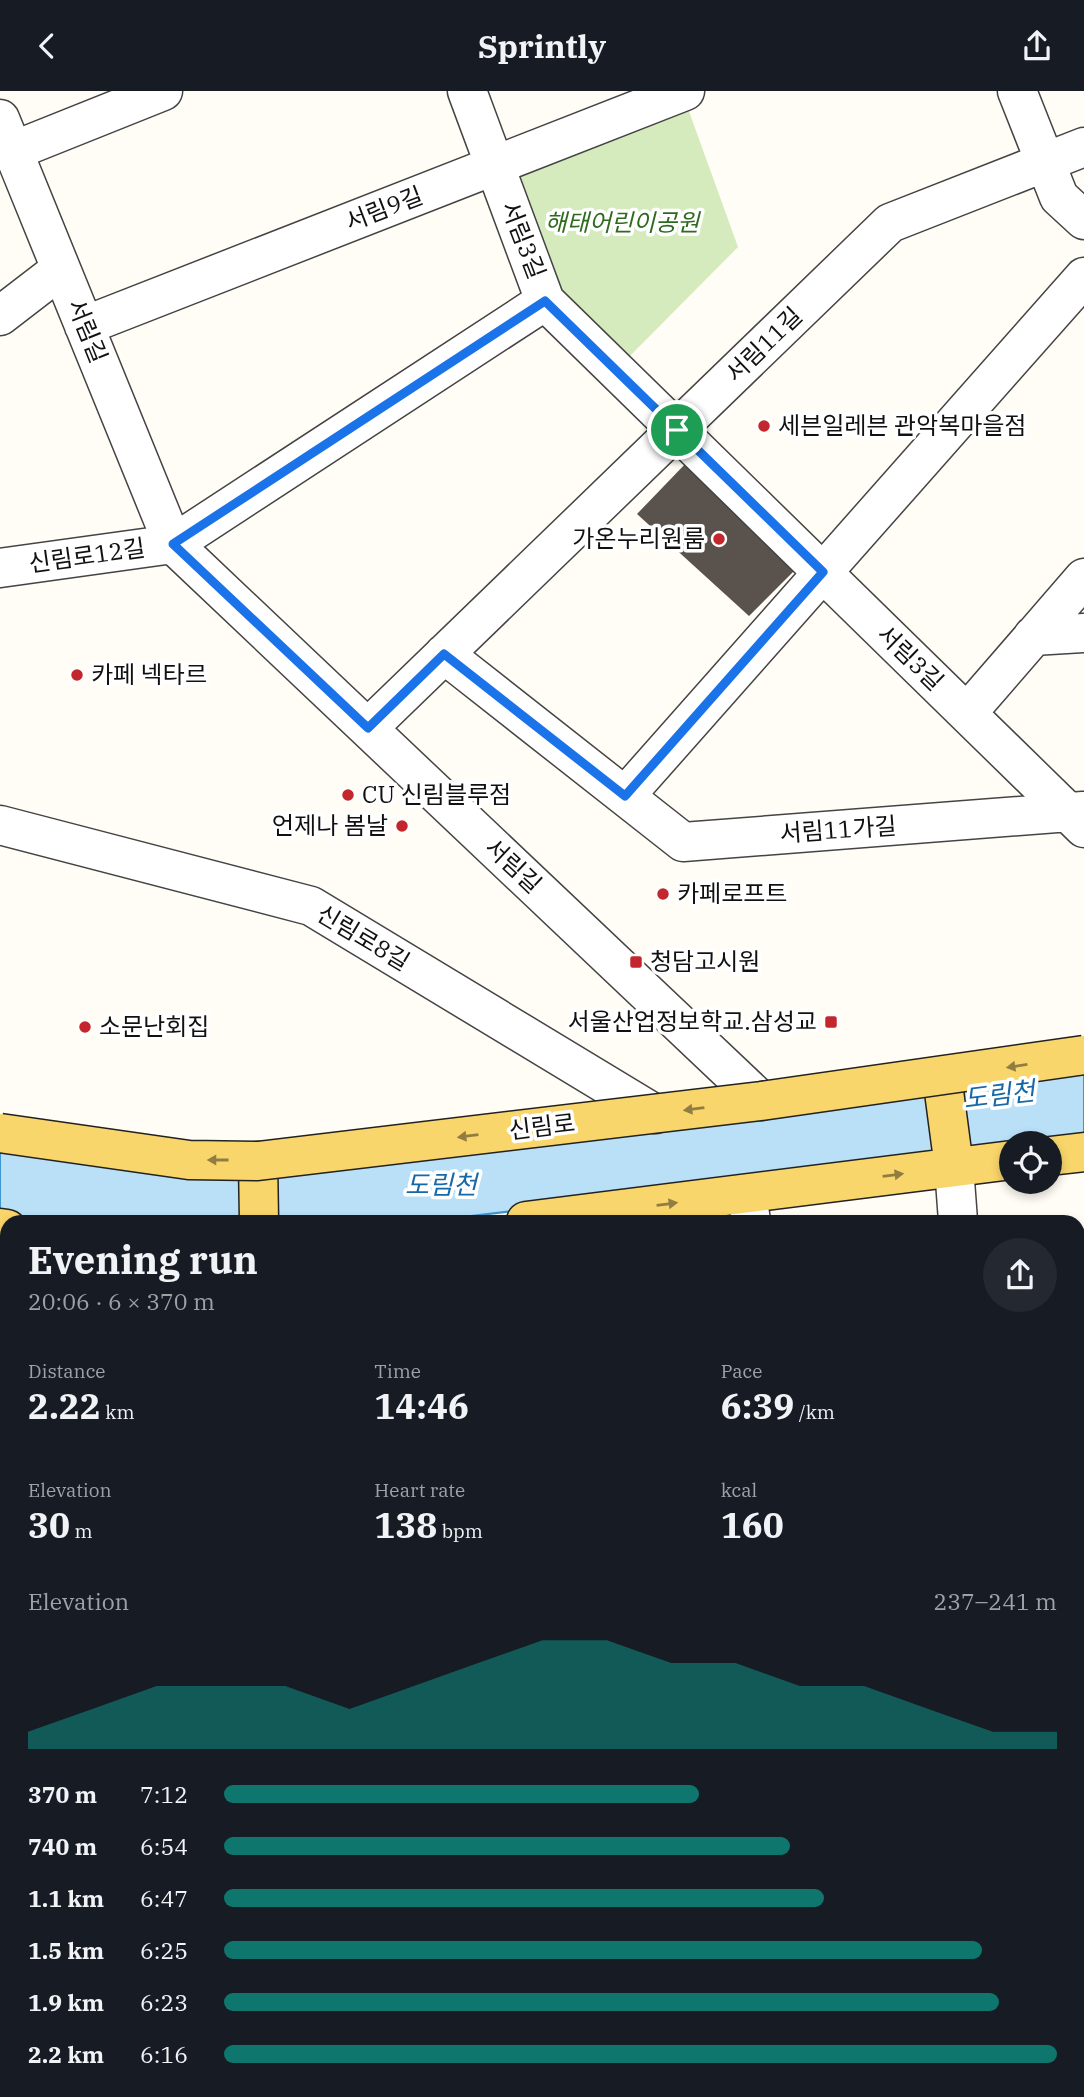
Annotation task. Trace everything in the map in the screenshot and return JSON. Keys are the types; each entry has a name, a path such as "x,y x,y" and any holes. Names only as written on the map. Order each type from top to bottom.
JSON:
{"main road":[{"name":"신림로","path":"0,1133 189,1160 258,1163 761,1101 1084,1055"},
{"path":"942,1077 954,1167"},
{"path":"1062,1155 1084,1152"},
{"path":"629,1215 749,1208 954,1167 999,1162"},
{"path":"258,1163 259,1215"}],"street":[{"path":"7,135 163,91"},
{"name":"서림3길","path":"467,91 545,301 967,713 1079,817"},
{"name":"서림9길","path":"84,326 685,91"},
{"path":"1017,91 1059,197 1084,220"},
{"name":"서림길","path":"7,135 173,544 761,1101"},
{"name":"서림11길","path":"368,728 890,223 1084,147"},
{"path":"0,316 61,269"},
{"path":"625,796 1084,277"},
{"path":"173,544 545,301"},
{"name":"신림로12길","path":"0,568 173,544"},
{"path":"967,713 1084,578"},
{"path":"1034,636 1084,633"},
{"name":"서림11가길","path":"444,654 683,842 1079,817"},
{"name":"신림로8길","path":"2,835 312,907 655,1114"},
{"path":"954,1167 958,1215"}],"green space":[{"name":"해태어린이공원","path":"682,92 738,247 616,370 545,301 495,165"}],"water":[{"name":"도림천","path":"1084,1070 1084,1140 1062,1141 1062,1131 999,1131 999,1145 746,1183 480,1215 0,1215 0,1145 111,1161"}],"building":[{"name":"가온누리원룸","path":"689,460 800,565 749,616 637,514"}],"place":[{"name":"세븐일레븐 관악복마을점","path":"764,426"},
{"name":"가온누리원룸","path":"719,539"},
{"name":"카페 넥타르","path":"77,675"},
{"name":"CU 신림블루점","path":"348,795"},
{"name":"언제나 봄날","path":"402,826"},
{"name":"카페로프트","path":"663,894"},
{"name":"청담고시원","path":"636,962"},
{"name":"서울산업정보학교.삼성교","path":"831,1022"},
{"name":"소문난회집","path":"85,1027"}],"route":[{"path":"545,301 677,430 823,572 625,796 444,654 368,728 173,544 545,301"}]}
